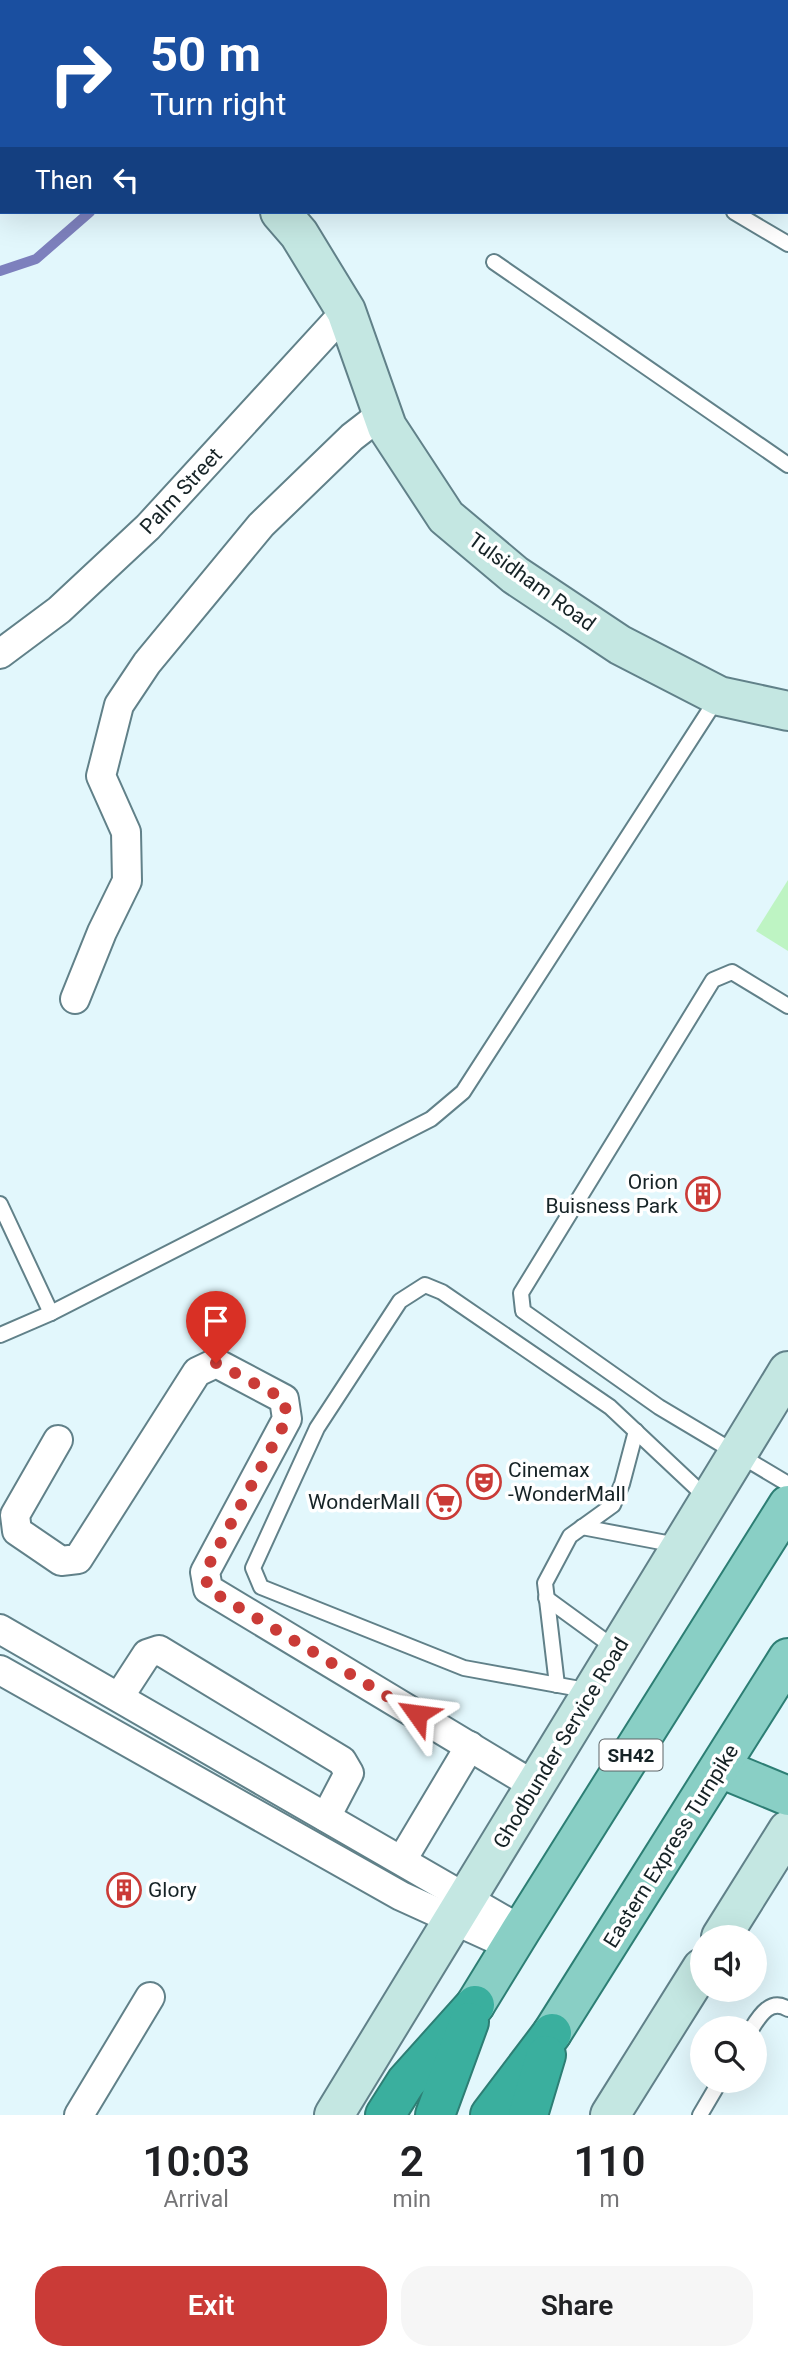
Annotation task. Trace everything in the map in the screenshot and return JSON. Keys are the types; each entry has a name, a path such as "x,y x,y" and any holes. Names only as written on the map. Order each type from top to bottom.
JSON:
{"highway":[{"path":"436,2113 475,2006"},
{"name":"SH42","path":"385,2115 406,2082 475,2006"},
{"path":"490,2115 552,2033"},
{"path":"528,2115 552,2033"}],"main road":[{"name":"SH42","path":"475,2006 788,1505"},
{"name":"Eastern Express Turnpike","path":"552,2033 788,1658"},
{"path":"720,1768 788,1796"}],"street":[{"name":"Tulsidham Road","path":"282,214 299,234 346,311 387,427 446,517 515,575 620,645 719,696 788,711"},
{"name":"Palm Street","path":"0,654 60,610 148,527 346,311"},
{"path":"75,999 102,932 127,881 126,832 101,776 119,705 147,663 261,525 352,437 383,413"},
{"path":"58,1440 16,1515 17,1531 61,1561 78,1559 197,1372 216,1363 284,1399 287,1419 205,1572 208,1589 535,1786"},
{"name":"Ghodbunder Service Road","path":"334,2115 535,1786 575,1688 617,1649 788,1371"},
{"path":"0,1629 402,1860 460,1909 516,1938"},
{"path":"119,1697 147,1654 159,1650 342,1761 349,1773 326,1817"},
{"path":"0,1670 401,1896 460,1909"},
{"path":"402,1860 470,1746"},
{"path":"729,1925 788,1830"},
{"path":"610,2115 690,1987"},
{"path":"79,2115 150,1997"}],"lane":[{"path":"737,214 788,244"},
{"path":"494,262 788,465"},
{"path":"0,1335 51,1313 431,1119 463,1092 719,696"},
{"path":"788,1006 732,972 713,980 521,1293 523,1311 659,1407 788,1484"},
{"path":"0,1204 51,1313"},
{"path":"636,1431 613,1505 570,1536 545,1583 546,1598 575,1688 464,1668 261,1587 253,1568 317,1428 400,1301 425,1285 442,1292 598,1400 636,1431 709,1500"},
{"path":"582,1527 681,1545"},
{"path":"546,1598 617,1649"},
{"path":"760,2016 772,2006 788,2009"},
{"path":"699,2115 713,2093"}],"green space":[{"path":"788,880 788,951 756,931"}],"waterway":[{"path":"0,271 36,259 88,214"}],"place":[{"name":"Orion Buisness Park","path":"703,1194"},
{"name":"Cinemax -WonderMall","path":"484,1482"},
{"name":"WonderMall","path":"444,1502"},
{"name":"Glory","path":"124,1890"}],"route":[{"path":"216,1363 284,1399 287,1419 205,1572 208,1589 417,1714"}]}
